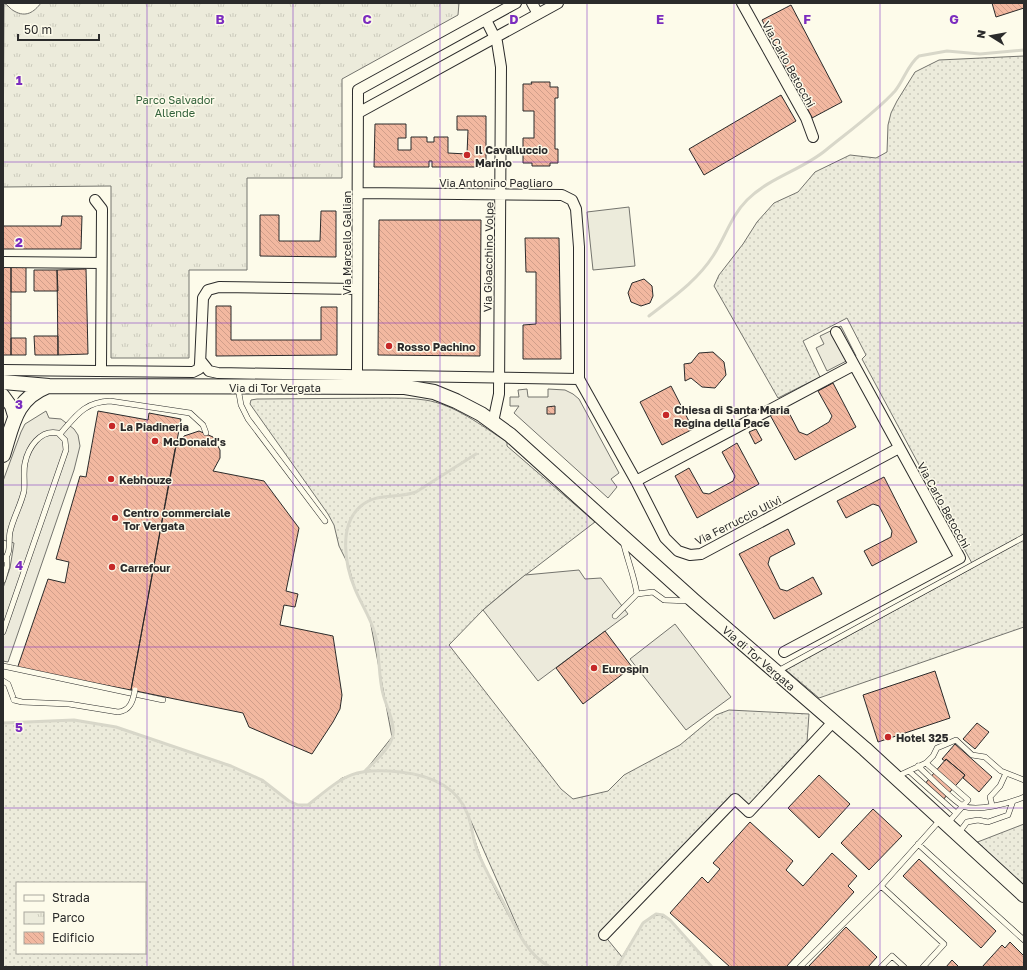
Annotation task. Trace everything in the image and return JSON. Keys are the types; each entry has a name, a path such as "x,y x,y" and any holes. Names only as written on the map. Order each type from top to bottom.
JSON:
{"main road":[{"name":"Via di Tor Vergata","path":"3,382 49,386 185,386 238,388 394,387 423,390 456,400 493,422 510,435 694,601 895,777 1024,896"},
{"name":"Via di Tor Vergata","path":"3,455 21,404 28,397 49,386"}],"street":[{"name":"Via Marcello Gallian","path":"356,374 358,90 516,3"},
{"path":"532,3 538,14"},
{"path":"358,113 558,3"},
{"name":"Via Carlo Betocchi","path":"742,3 806,118 813,137"},
{"name":"Via Gioacchino Volpe","path":"486,20 495,37 500,52 501,67 498,292 500,378"},
{"name":"Via Antonino Pagliaro","path":"358,193 562,195 570,198 574,203 579,247 579,379"},
{"path":"96,200 102,209 101,371"},
{"path":"3,262 101,263"},
{"path":"3,370 185,372 199,366 203,298 205,292 213,287 357,289"},
{"name":"Via Carlo Betocchi","path":"784,652 960,558 836,332"},
{"path":"636,482 854,365"},
{"name":"Via di Tor Vergata","path":"199,366 209,371 218,373 356,374 579,379"},
{"path":"185,372 185,386"},
{"path":"493,422 499,394 500,378"},
{"name":"Via Ferruccio Ulivi","path":"579,379 665,538 678,551 690,555 701,554 899,448"},
{"path":"3,395 11,406 15,419"},
{"path":"604,935 735,799 749,812 833,722"}],"lane":[{"path":"238,388 241,405 248,419 325,520"},
{"path":"60,434 85,407 99,402 110,401 190,413 203,425 206,433"},
{"path":"3,580 7,566 5,559 10,528 24,491 24,470 27,455 33,444 40,437 52,432 60,434 65,440 66,450 3,632"},
{"path":"621,536 627,561 635,579 637,594"},
{"path":"775,672 1024,537"},
{"path":"615,616 637,594 653,592 664,600 673,602 694,601"},
{"path":"3,666 163,700"},
{"path":"3,681 8,684 14,700 22,702 68,704 118,712 123,712 130,706 135,690"},
{"path":"895,777 926,763 933,756 937,748 956,740 972,755 985,757 1006,773 1024,780"},
{"path":"800,967 880,886 918,844 943,822 956,813 968,800 926,763"},
{"path":"918,766 963,806 976,808 1013,801 1024,797"},
{"path":"909,771 956,813"},
{"path":"992,805 990,797 1000,786 1006,773"},
{"path":"958,834 967,822 978,820 988,822 1008,815 1013,801"},
{"path":"918,844 1024,940"},
{"path":"880,886 944,944 923,967"},
{"path":"882,967 892,956 904,967"}],"green space":[{"name":"Parco Salvador Allende","path":"4,3 18,13 26,14 36,9 41,3 459,3 458,15 342,79 342,178 247,178 247,270 189,270 189,358 111,358 111,186 3,187"},
{"path":"1024,56 1024,627 819,698 786,670 974,567 862,359 866,355 847,318 803,341 820,377 778,398 714,286 719,275 743,244 757,222 774,203 798,192 815,172 850,155 876,158 887,152 888,125 891,113 915,72 939,60"},
{"path":"629,207 635,266 593,270 587,212"},
{"path":"405,398 436,402 468,416 507,442 507,446 595,522 510,587 483,610 449,645 561,789 573,799 608,791 624,775 680,745 716,715 729,710 809,714 807,742 749,812 735,799 604,935 622,957 643,923 652,916 660,915 670,920 712,967 551,967 543,962 550,967 3,967 3,723 74,720 116,727 231,766 262,780 289,801 298,805 308,805 342,778 365,771 392,737 370,620 355,589 348,564 339,546 334,525 328,514 250,404 251,400","holes":["470,819 521,935 520,936 497,894 483,864 473,834"]},
{"path":"1024,824 1024,885 975,843"}],"shaded area":[{"path":"841,326 856,356 827,371 816,348 824,344 820,336"},
{"path":"527,389 528,397 548,397 548,389 565,390 579,399 619,473 611,479 617,487 608,498 514,413 519,406 510,406 510,397 519,397 518,390"},
{"path":"46,411 49,418 61,419 74,429 78,435 80,446 74,470 8,662 3,661 3,588 10,568 14,543 3,540 3,481 25,424"},
{"path":"579,570 585,579 601,578 628,614 538,681 483,610 525,575"},
{"path":"675,624 731,697 686,730 630,659"}],"building":[{"path":"992,3 1024,3 1024,8 996,17"},
{"path":"791,5 842,102 812,118 762,20"},
{"path":"531,82 550,82 550,87 558,87 558,98 555,98 555,149 558,149 558,163 550,163 550,166 532,166 532,163 523,163 523,138 534,138 534,111 523,111 523,84 532,84"},
{"path":"781,95 796,121 704,175 689,149"},
{"path":"457,116 486,116 486,167 432,167 432,161 429,161 429,167 374,167 375,124 406,124 406,138 398,138 398,150 411,150 411,137 427,137 427,142 434,142 434,137 448,137 448,153 467,154 468,130 457,130"},
{"path":"321,211 336,211 336,257 260,256 260,215 279,215 279,241 320,241"},
{"path":"62,216 82,216 81,249 3,249 3,226 61,226"},
{"path":"379,220 481,220 480,356 378,355"},
{"path":"525,238 559,238 561,359 523,359 523,325 536,324 536,272 526,272"},
{"path":"3,267 11,267 11,355 3,355"},
{"path":"11,267 26,267 26,292 11,292"},
{"path":"86,269 88,354 58,355 57,270"},
{"path":"34,270 57,270 58,291 34,291"},
{"path":"644,279 652,286 653,296 650,303 641,306 631,302 628,293 632,283"},
{"path":"216,306 231,306 231,340 321,340 321,307 337,307 337,355 216,356"},
{"path":"34,336 58,336 58,355 35,355"},
{"path":"11,338 26,338 26,355 11,355"},
{"path":"713,352 724,362 726,375 715,388 702,387 691,378 685,381 684,364 691,363 699,353"},
{"path":"833,383 856,427 795,460 770,415 786,407 799,432 807,435 829,422 832,416 818,391"},
{"name":"Chiesa di Santa Maria Regina della Pace","path":"671,386 693,429 662,445 640,402"},
{"path":"555,406 555,414 547,414 547,407"},
{"name":"Centro commerciale Tor Vergata","path":"98,411 148,420 149,413 181,419 131,690 17,669 48,579 65,583 69,562 56,559 80,476 86,477"},
{"path":"756,429 762,440 755,444 749,432"},
{"path":"199,431 213,437 220,450 220,458 213,471 264,481 299,528 286,591 298,594 295,607 284,605 280,625 333,636 342,695 340,709 312,754 249,727 243,713 131,690 175,449 184,436"},
{"path":"737,443 759,484 697,518 675,476 689,468 703,493 709,494 733,481 735,476 722,452"},
{"path":"884,477 917,542 872,566 864,551 891,537 892,531 879,506 873,504 846,518 837,501"},
{"path":"788,529 795,544 770,557 768,564 780,589 787,591 813,577 822,594 774,619 739,554"},
{"name":"Eurospin","path":"605,631 632,667 583,704 556,668"},
{"path":"935,671 950,718 878,742 863,695"},
{"path":"977,723 989,732 975,749 963,739"},
{"path":"955,744 992,777 979,792 963,778 965,775 946,759 945,761 942,759"},
{"path":"946,759 965,775 941,802 923,786"},
{"path":"819,775 850,804 819,838 788,808"},
{"path":"873,809 902,836 869,870 841,843"},
{"path":"750,822 793,861 786,870 803,886 832,853 857,876 848,886 854,892 786,967 730,967 670,913 702,877 708,883 720,869 713,863"},
{"path":"919,859 996,931 981,948 903,876"},
{"path":"846,927 877,957 868,967 808,967"},
{"path":"1010,942 1024,956 1024,967 982,967 1002,945 1005,948"},
{"path":"952,960 959,967 946,967"}],"waterway":[{"path":"649,316 684,289 707,265 732,220 747,200 766,185 817,157 871,114 895,91 912,63 919,56 947,51 980,54 1024,50"},
{"path":"365,771 389,745 393,735 393,725 381,686 378,649 375,634 371,622 355,589 348,569 346,557 346,534 349,524 354,514 367,502 380,497 416,492 476,454"},
{"path":"3,723 74,720 116,727 231,766 262,780 289,801 298,805 308,805 340,780 359,773 370,771 411,773 441,783 457,796 463,805 468,815 479,856 520,936 533,953 550,967"},
{"path":"617,967 643,923 656,914 663,915 670,920 712,967"}],"place":[{"name":"Il Cavalluccio Marino","path":"467,155"},
{"name":"Rosso Pachino","path":"389,346"},
{"name":"Chiesa di Santa Maria Regina della Pace","path":"666,415"},
{"name":"La Piadineria","path":"112,426"},
{"name":"McDonald's","path":"155,441"},
{"name":"Kebhouze","path":"111,479"},
{"name":"Centro commerciale Tor Vergata","path":"115,518"},
{"name":"Carrefour","path":"112,567"},
{"name":"Eurospin","path":"594,668"},
{"name":"Hotel 325","path":"888,737"}]}
